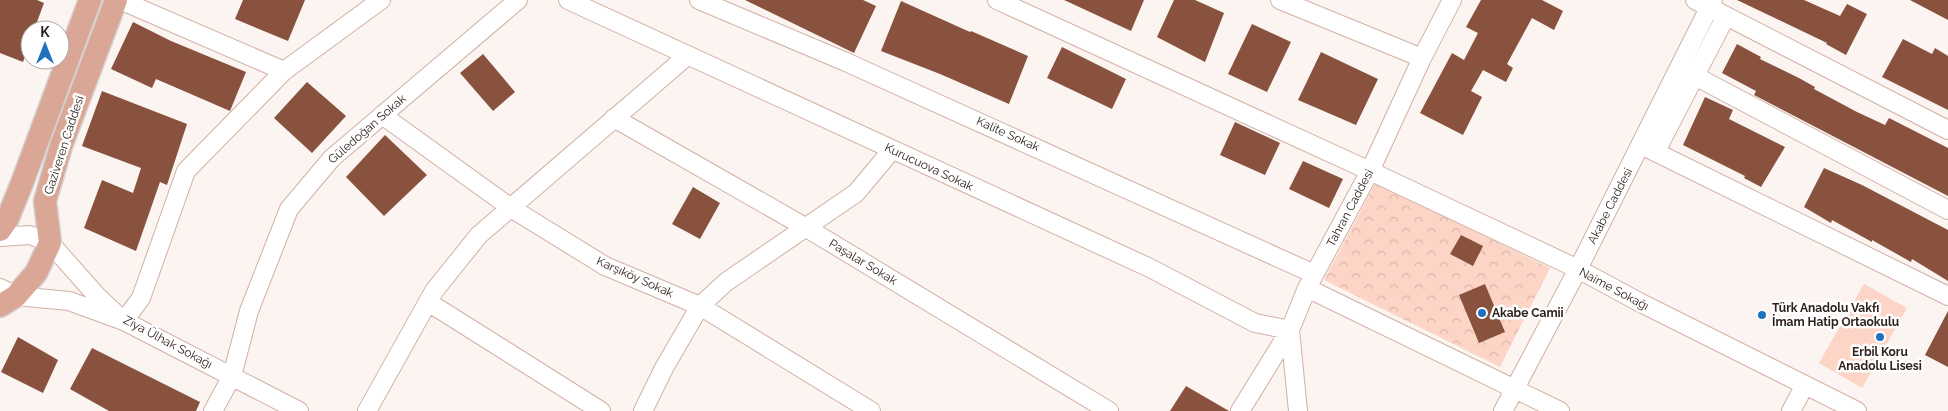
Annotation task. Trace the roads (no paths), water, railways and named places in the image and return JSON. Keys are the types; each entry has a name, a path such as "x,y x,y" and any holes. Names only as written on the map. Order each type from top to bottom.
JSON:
{"main road":[{"name":"Gaziveren Caddesi","path":"0,230 7,220 22,183 90,0"},
{"name":"Gaziveren Caddesi","path":"50,243 46,201 61,146 116,0"},
{"path":"5,297 36,273 50,243"}],"street":[{"path":"120,0 284,71"},
{"path":"5,297 69,301 124,321 141,298 186,171 284,71 381,0"},
{"name":"Güledoğan Sokak","path":"213,411 232,376 249,312 289,210 332,158 518,0"},
{"name":"Kurucuova Sokak","path":"570,0 687,56 1150,268 1255,323 1290,330"},
{"name":"Kalite Sokak","path":"699,0 855,66 1310,281 1514,389 1560,411"},
{"name":"Naime Sokağı","path":"997,0 1370,171 1578,269 1857,411"},
{"path":"1280,0 1422,58"},
{"name":"Tahran Caddesi","path":"1240,411 1290,330 1310,281 1370,171 1422,58 1452,0"},
{"path":"1706,2 1726,16 1948,130"},
{"name":"Akabe Caddesi","path":"1502,411 1578,269 1648,148 1706,2"},
{"path":"1726,16 1695,76 1648,148 1948,296"},
{"path":"368,411 434,291 479,235 687,56"},
{"path":"1695,76 1948,210"},
{"name":"Karşıköy Sokak","path":"382,116 511,208 605,266 700,306 871,411"},
{"name":"Paşalar Sokak","path":"614,118 805,227 1109,411"},
{"path":"643,411 664,368 700,306 726,282 856,193 892,150"},
{"path":"0,237 30,235 50,243"},
{"name":"Ziya Ülhak Sokağı","path":"50,243 97,296 124,321 299,411"},
{"path":"428,302 601,411"},
{"path":"1290,330 1298,411"},
{"path":"1791,411 1805,385"}],"place":[{"name":"Akabe Camii","path":"1482,313"},
{"name":"Türk Anadolu Vakfı İmam Hatip Ortaokulu","path":"1762,315"},
{"name":"Erbil Koru Anadolu Lisesi","path":"1880,337"}]}
